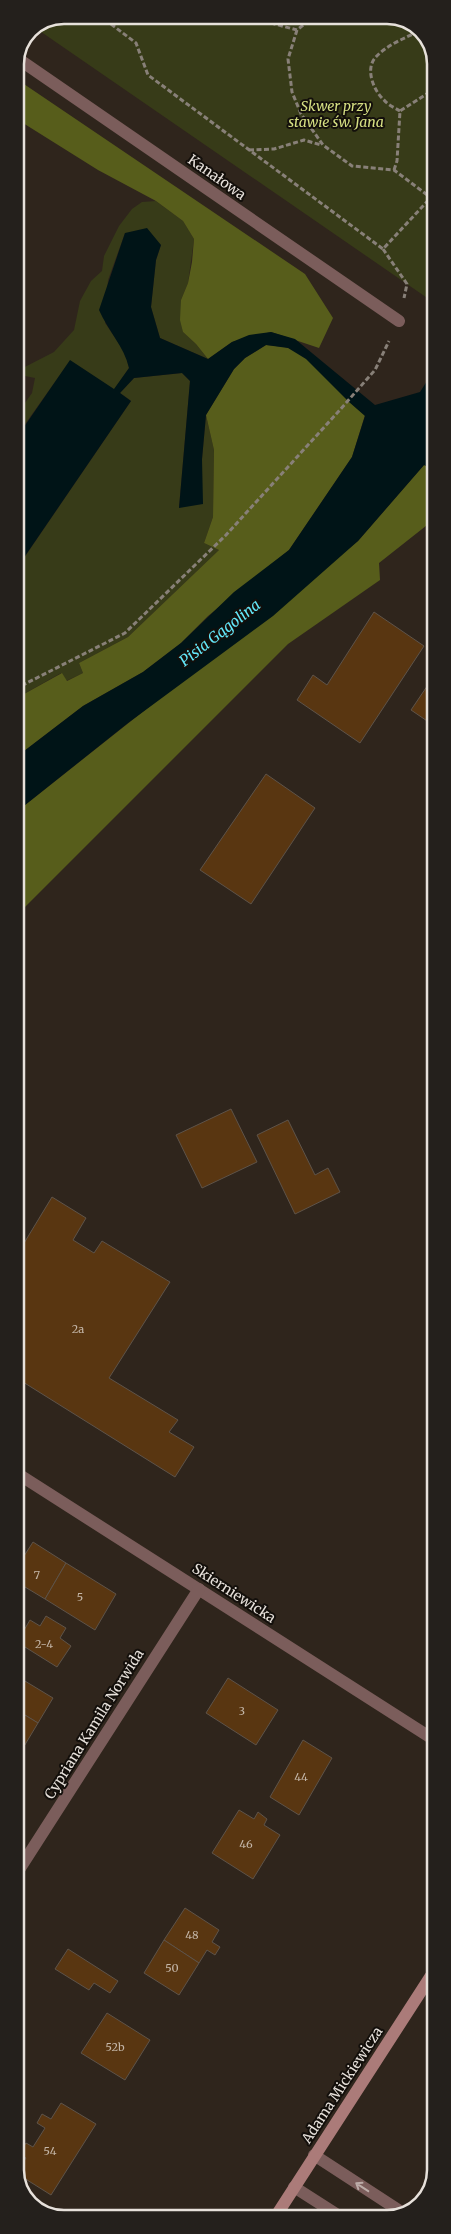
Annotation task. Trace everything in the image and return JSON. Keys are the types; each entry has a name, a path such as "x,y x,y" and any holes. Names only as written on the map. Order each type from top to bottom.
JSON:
{"street":[{"name":"Kanałowa","path":"24,63 399,321"},
{"name":"Skierniewicka","path":"24,1478 427,1735"},
{"name":"Cypriana Kamila Norwida","path":"24,1862 199,1589"},
{"name":"Adama Mickiewicza","path":"280,2210 427,1982"},
{"path":"314,2155 397,2209"},
{"path":"294,2187 331,2210"}],"path":[{"path":"24,684 125,633 226,535 375,370 399,321 407,284 384,249 148,75 136,43 111,24"},
{"path":"274,24 297,30"},
{"path":"305,24 297,30 288,59 290,84 301,114 322,145"},
{"path":"400,111 378,94 372,80 370,67 374,58 397,42 414,34"},
{"path":"400,111 427,94"},
{"path":"394,170 397,161 400,111"},
{"path":"249,150 274,149 304,140 322,145 352,166 394,170 427,194"},
{"path":"384,249 427,201"}],"green space":[{"name":"Skwer przy stawie św. Jana","path":"64,24 390,24 402,27 414,34 423,46 427,59 427,298 41,32 49,27"},
{"path":"24,84 305,274 333,318 319,348 271,332 232,342 208,359 183,332 180,320 181,300 188,283 194,239 183,221 156,201 98,170 24,124"},
{"path":"156,201 183,221 194,239 188,283 181,300 183,332 208,359 160,338 151,307 156,260 161,245 125,233 108,280 105,323 125,352 129,368 114,390 70,361 24,425 24,404 32,393 35,378 24,376 24,367 54,352 74,330 80,301 91,281 102,271 104,256 119,226 132,209 142,202"},
{"path":"266,345 280,346 300,354 319,369 365,415 352,457 289,550 208,616 181,643 143,672 83,706 24,751 24,694 62,673 67,681 83,673 79,663 128,637 219,550 204,543 213,517 214,450 206,415 234,369 245,358"},
{"path":"182,373 190,381 179,508 202,459 206,415 214,450 213,517 204,543 219,550 128,637 79,663 83,673 66,681 61,673 24,694 24,558 131,401 120,393 134,378"},
{"path":"424,465 427,466 427,525 379,563 380,580 288,644 24,908 24,806 358,541"}],"water":[{"name":"Pisia Gągolina","path":"147,228 161,245 156,260 151,307 160,338 208,359 232,342 249,335 271,332 295,339 375,405 420,392 427,381 427,466 424,465 358,541 273,616 128,723 24,806 24,751 83,706 143,672 181,643 234,592 289,550 352,457 365,416 306,359 288,348 266,345 245,358 234,369 206,415 202,459 203,504 179,508 190,381 182,373 134,378 120,393 131,401 24,558 24,427 70,360 114,389 129,368 120,346 99,310 125,233"}],"building":[{"path":"374,612 424,646 360,743 297,700 313,675 327,685"},
{"path":"427,686 427,721 411,710"},
{"path":"266,774 315,808 251,904 200,870"},
{"path":"231,1109 257,1162 202,1188 176,1135"},
{"path":"288,1120 315,1175 328,1168 340,1192 295,1214 257,1135"},
{"path":"52,1197 86,1218 73,1240 94,1253 102,1241 170,1282 109,1378 178,1420 169,1432 194,1447 175,1477 24,1383 24,1243"},
{"path":"33,1542 66,1563 45,1599 24,1586 24,1556"},
{"path":"66,1563 116,1594 95,1630 45,1599"},
{"path":"46,1616 66,1628 60,1638 71,1646 57,1667 24,1646 24,1630 30,1620 40,1626"},
{"path":"228,1678 278,1710 256,1745 206,1713"},
{"path":"24,1680 53,1698 38,1723 24,1714"},
{"path":"24,1714 38,1723 24,1746"},
{"path":"303,1740 332,1758 299,1815 270,1797"},
{"path":"239,1810 254,1819 258,1812 267,1819 264,1825 280,1835 253,1879 212,1853"},
{"path":"185,1908 219,1930 212,1942 220,1947 215,1955 207,1950 199,1963 164,1940"},
{"path":"164,1940 199,1963 179,1995 144,1973"},
{"path":"68,1949 118,1981 110,1993 94,1983 89,1990 55,1969"},
{"path":"107,2013 150,2040 125,2080 81,2053"},
{"path":"61,2103 96,2124 51,2195 25,2179 24,2161 26,2158 24,2157 24,2146 26,2143 33,2147 45,2128 37,2123 42,2114 51,2119"}]}
